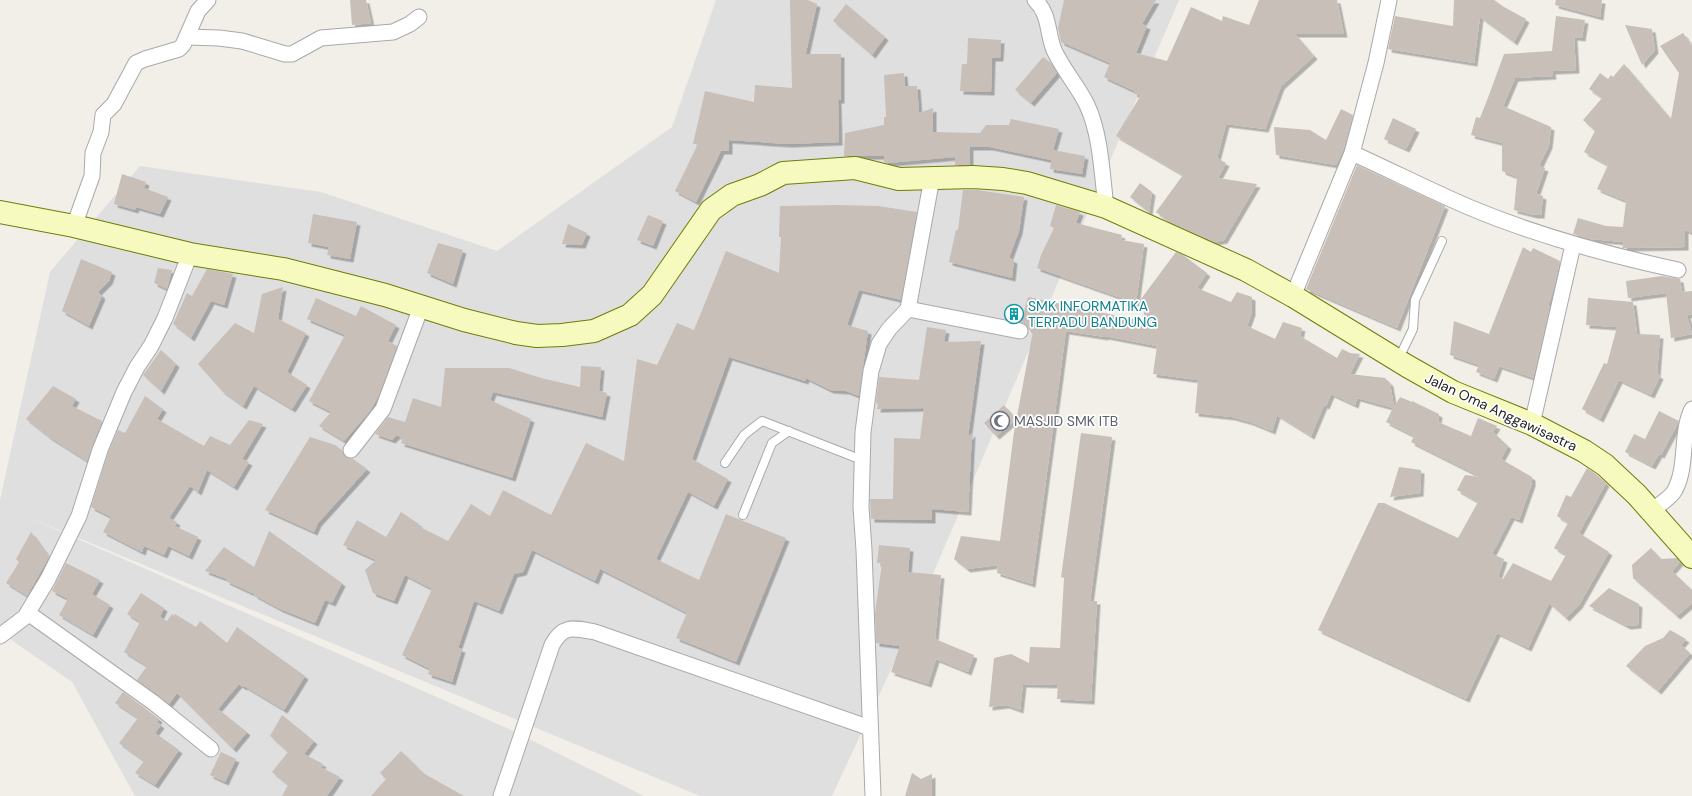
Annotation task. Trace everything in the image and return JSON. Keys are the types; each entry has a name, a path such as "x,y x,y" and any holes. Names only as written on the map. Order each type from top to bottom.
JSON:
{"main road":[{"name":"Jalan Oma Anggawisastra","path":"0,212 74,226 190,254 283,269 385,295 464,320 530,335 562,335 594,331 630,315 642,306 652,295 711,210 732,195 760,185 784,173 855,168 899,179 973,176 1003,178 1052,190 1106,207 1246,270 1293,296 1398,361 1453,392 1532,424 1584,451 1605,465 1652,511 1692,557"}],"street":[{"path":"74,226 92,176 93,153 101,132 103,115 114,104 136,64 144,59 179,49 187,37 198,11 208,0"},
{"path":"1035,0 1045,14 1054,50 1081,92 1088,107 1098,142 1106,207"},
{"path":"1293,296 1352,153 1376,63 1389,0"},
{"path":"187,37 219,38 242,41 285,54 292,54 321,38 393,32 410,24 419,17"},
{"path":"1352,153 1472,208 1573,245 1678,270"},
{"path":"873,796 864,550 861,507 863,432 875,356 879,344 889,329 908,309 932,178"},
{"path":"1532,424 1573,245"},
{"path":"0,636 28,613 48,579 79,516 100,450 121,399 137,367 151,346 165,318 190,254"},
{"path":"351,450 383,409 421,307"},
{"path":"908,309 1020,331"},
{"path":"1652,511 1674,492 1684,462 1688,421 1692,409"},
{"path":"28,613 154,703 211,749"},
{"path":"501,796 552,646 557,636 563,631 571,628 594,632 870,728"}],"lane":[{"path":"1398,361 1413,329 1415,300 1442,241"},
{"path":"725,463 744,435 762,421 862,460"},
{"path":"743,516 772,444 788,431"}],"shaded area":[{"path":"716,0 1179,0 902,646 832,796 700,796 28,517 507,728 644,796 135,796 72,682 0,632 0,500 50,272 140,166 321,192 497,251 672,127"}],"building":[{"path":"350,0 366,0 371,23 352,25"},
{"path":"790,0 808,0 817,4 805,57 807,54 841,54 841,100 838,100 839,142 788,144 729,140 729,151 721,151 696,202 675,191 698,144 693,144 705,91 754,102 755,85 792,88"},
{"path":"1064,0 1156,0 1142,24 1147,26 1136,53 1167,61 1191,7 1222,21 1223,16 1249,25 1259,0 1337,0 1344,34 1295,34 1314,56 1281,86 1265,129 1226,124 1217,158 1226,163 1218,178 1257,184 1224,240 1215,242 1169,222 1156,212 1183,175 1116,136 1141,95 1134,94 1134,91 1104,77 1110,63 1061,42 1058,28"},
{"path":"1454,0 1494,0 1526,19 1514,42 1480,17 1474,63 1388,49 1395,16 1453,26"},
{"path":"1556,0 1602,0 1600,17 1555,5"},
{"path":"846,4 885,37 872,55 833,21"},
{"path":"1556,16 1585,20 1582,38 1574,37 1576,70 1552,71 1553,76 1515,78 1503,106 1551,127 1549,145 1539,166 1545,168 1536,194 1543,196 1541,215 1534,215 1514,210 1517,177 1502,171 1502,143 1471,135 1476,117 1480,118 1504,54 1552,51"},
{"path":"1625,25 1652,29 1655,50 1642,65"},
{"path":"1683,33 1692,46 1692,233 1685,230 1685,247 1622,248 1624,242 1590,239 1573,234 1578,218 1606,226 1623,227 1626,201 1597,189 1608,165 1584,152 1595,131 1583,120 1602,98 1589,89 1600,73 1608,79 1611,75 1613,77 1624,64 1671,119 1679,73 1660,46"},
{"path":"968,38 1001,40 1000,58 992,58 991,92 960,91 962,64 967,64"},
{"path":"1043,57 1051,63 1057,73 1031,103 1015,90"},
{"path":"904,73 905,86 917,86 919,113 933,108 933,132 980,133 986,125 1009,125 1011,119 1059,129 1053,150 1085,156 1082,174 1050,169 1052,156 1051,160 990,147 970,147 970,165 955,165 955,157 888,163 884,162 884,156 844,156 845,133 884,125 884,117 886,117 884,75"},
{"path":"1341,109 1353,115 1344,148 1336,165 1276,155 1274,127 1310,130 1326,140"},
{"path":"1393,118 1416,129 1406,149 1384,139"},
{"path":"1357,165 1445,206 1397,328 1306,289"},
{"path":"122,174 146,182 144,188 168,197 160,214 136,207 135,210 114,204"},
{"path":"1140,183 1152,192 1149,212 1130,197"},
{"path":"963,190 977,190 1024,197 1019,231 1009,258 1014,260 1012,278 949,262 956,230 958,230"},
{"path":"1056,205 1080,212 1076,223 1122,235 1121,240 1144,244 1136,303 1037,268 1041,255 1054,228 1050,226"},
{"path":"780,206 878,206 917,212 901,300 859,290 847,325 868,331 859,396 846,391 830,390 806,378 805,381 729,357 692,459 728,479 714,506 688,492 656,559 699,580 726,514 786,538 736,662 676,638 687,613 600,569 595,581 532,550 523,572 514,574 499,611 474,601 458,648 462,649 452,682 428,674 430,669 402,655 432,589 405,575 394,601 373,593 365,570 376,560 343,545 357,520 386,537 401,512 419,524 418,526 448,541 471,504 490,516 503,490 551,515 586,443 624,461 637,359 657,365 677,323 694,330 726,251 779,273 781,237 779,237"},
{"path":"313,214 357,222 350,259 327,255 329,247 308,243"},
{"path":"648,215 663,221 653,246 637,240"},
{"path":"568,224 587,233 582,245 562,244"},
{"path":"438,243 463,250 453,284 427,273"},
{"path":"1523,247 1531,252 1533,248 1560,261 1548,306 1550,306 1533,378 1499,366 1494,379 1476,372 1479,365 1450,355 1454,321 1489,334"},
{"path":"1176,252 1183,255 1207,273 1197,288 1231,302 1237,292 1252,297 1252,312 1247,326 1275,339 1283,322 1302,328 1300,336 1337,358 1342,349 1350,353 1360,354 1350,374 1385,378 1390,383 1394,407 1400,397 1412,401 1439,414 1438,422 1471,436 1478,418 1497,426 1493,432 1508,446 1501,459 1532,477 1532,483 1519,520 1511,517 1492,554 1504,559 1498,577 1503,579 1513,563 1551,581 1566,555 1554,548 1568,523 1557,516 1566,495 1571,497 1587,468 1597,475 1606,483 1579,533 1609,552 1579,605 1566,618 1549,603 1528,648 1497,633 1466,699 1318,630 1378,503 1384,503 1458,538 1478,502 1457,490 1465,475 1481,477 1411,442 1414,436 1386,422 1393,408 1357,398 1355,405 1331,394 1326,406 1324,405 1311,436 1277,415 1272,431 1250,422 1232,417 1195,413 1198,380 1153,374 1157,346 1105,336 1066,331 1032,584 997,573 998,565 967,569 954,559 961,536 1000,541 1014,432 1033,331 1029,330 1026,325 1021,322 1028,297 1142,321 1146,306 1138,303"},
{"path":"81,259 112,272 109,281 98,292 102,296 89,326 62,311"},
{"path":"158,268 172,270 167,289 154,283"},
{"path":"207,269 233,274 224,305 211,301 191,338 173,324 187,293 192,296"},
{"path":"1662,276 1680,279 1682,292 1692,291 1692,314 1687,315 1692,334 1671,338 1666,293 1628,298 1626,281"},
{"path":"283,287 278,319 306,333 287,372 307,385 292,409 254,386 243,406 222,391 198,364 235,323 254,333 262,294"},
{"path":"316,298 356,316 361,306 396,325 388,341 397,346 379,395 370,411 344,441 319,426 331,412 309,401 345,335 307,319"},
{"path":"1588,298 1633,302 1637,334 1660,335 1657,374 1660,376 1651,395 1619,380 1600,419 1582,409 1604,363 1607,364 1617,327 1586,325"},
{"path":"927,327 946,330 944,342 981,341 968,437 972,433 968,512 932,509 932,520 871,519 870,499 893,499 894,438 920,439 924,408 877,409 878,404 876,403 879,377 919,380"},
{"path":"161,350 176,364 161,391 143,375"},
{"path":"581,366 601,367 599,391 607,393 602,417 493,392 490,400 531,419 512,478 401,443 403,439 397,435 392,440 375,434 388,417 405,422 413,398 441,407 445,368 509,368 541,378 580,387"},
{"path":"53,386 76,399 72,406 102,421 87,461 49,437 26,419"},
{"path":"145,396 163,409 157,419 204,446 210,436 230,445 249,420 263,424 242,459 249,462 234,487 207,470 198,492 190,486 169,518 177,522 175,526 198,537 189,556 168,546 164,555 144,546 142,552 103,532 111,517 91,507 108,453 118,430 125,433"},
{"name":"MASJID SMK ITB","path":"1004,405 1016,419 996,436 984,423"},
{"path":"1659,411 1679,421 1661,455 1659,454 1652,466 1625,452 1634,434 1645,439"},
{"path":"1081,433 1112,437 1090,601 1097,601 1091,701 1057,699 1058,685 1023,684 1020,710 1006,705 989,707 994,658 1011,654 1029,663 1030,647 1060,648 1064,578 1061,577"},
{"path":"310,437 335,445 342,450 346,457 353,459 367,469 318,523 314,532 265,510"},
{"path":"1399,467 1421,470 1420,493 1390,497"},
{"path":"269,531 342,583 332,603 325,600 315,623 280,609 254,594 226,581 227,579 205,571 224,547 254,567"},
{"path":"31,532 49,557 27,596 6,583 19,562 16,559"},
{"path":"879,545 910,548 908,572 941,575 935,639 974,655 968,672 936,659 928,684 891,672 900,646 876,643 875,613 882,563 877,563"},
{"path":"1651,548 1661,559 1677,558 1680,562 1672,571 1692,590 1692,603 1677,616 1633,578 1632,565"},
{"path":"66,563 100,580 92,594 110,605 93,635 59,615 68,599 52,591"},
{"path":"1609,588 1639,604 1638,625 1627,626 1589,606"},
{"path":"141,593 164,608 160,617 167,621 172,614 174,616 175,614 196,627 200,621 227,643 237,627 305,676 284,710 239,684 218,709 247,732 233,749 177,693 169,704 137,680 147,666 124,652 140,622 127,614"},
{"path":"1670,630 1686,639 1681,645 1690,653 1658,691 1626,666 1645,646 1663,638"},
{"path":"123,692 159,719 157,722 161,725 155,733 179,750 155,785 135,773 144,761 119,743 138,718 115,703"},
{"path":"282,715 314,741 304,754 323,764 321,767 340,777 327,796 282,796 288,785 272,772 288,752 270,736"},
{"path":"401,751 423,773 464,796 371,796 386,779 380,773"},
{"path":"221,752 236,759 225,782 210,775"},
{"path":"912,773 921,779 932,774 932,796 905,796"}],"place":[{"name":"SMK INFORMATIKA TERPADU BANDUNG","path":"1014,314"},
{"name":"MASJID SMK ITB","path":"1000,421"}]}
